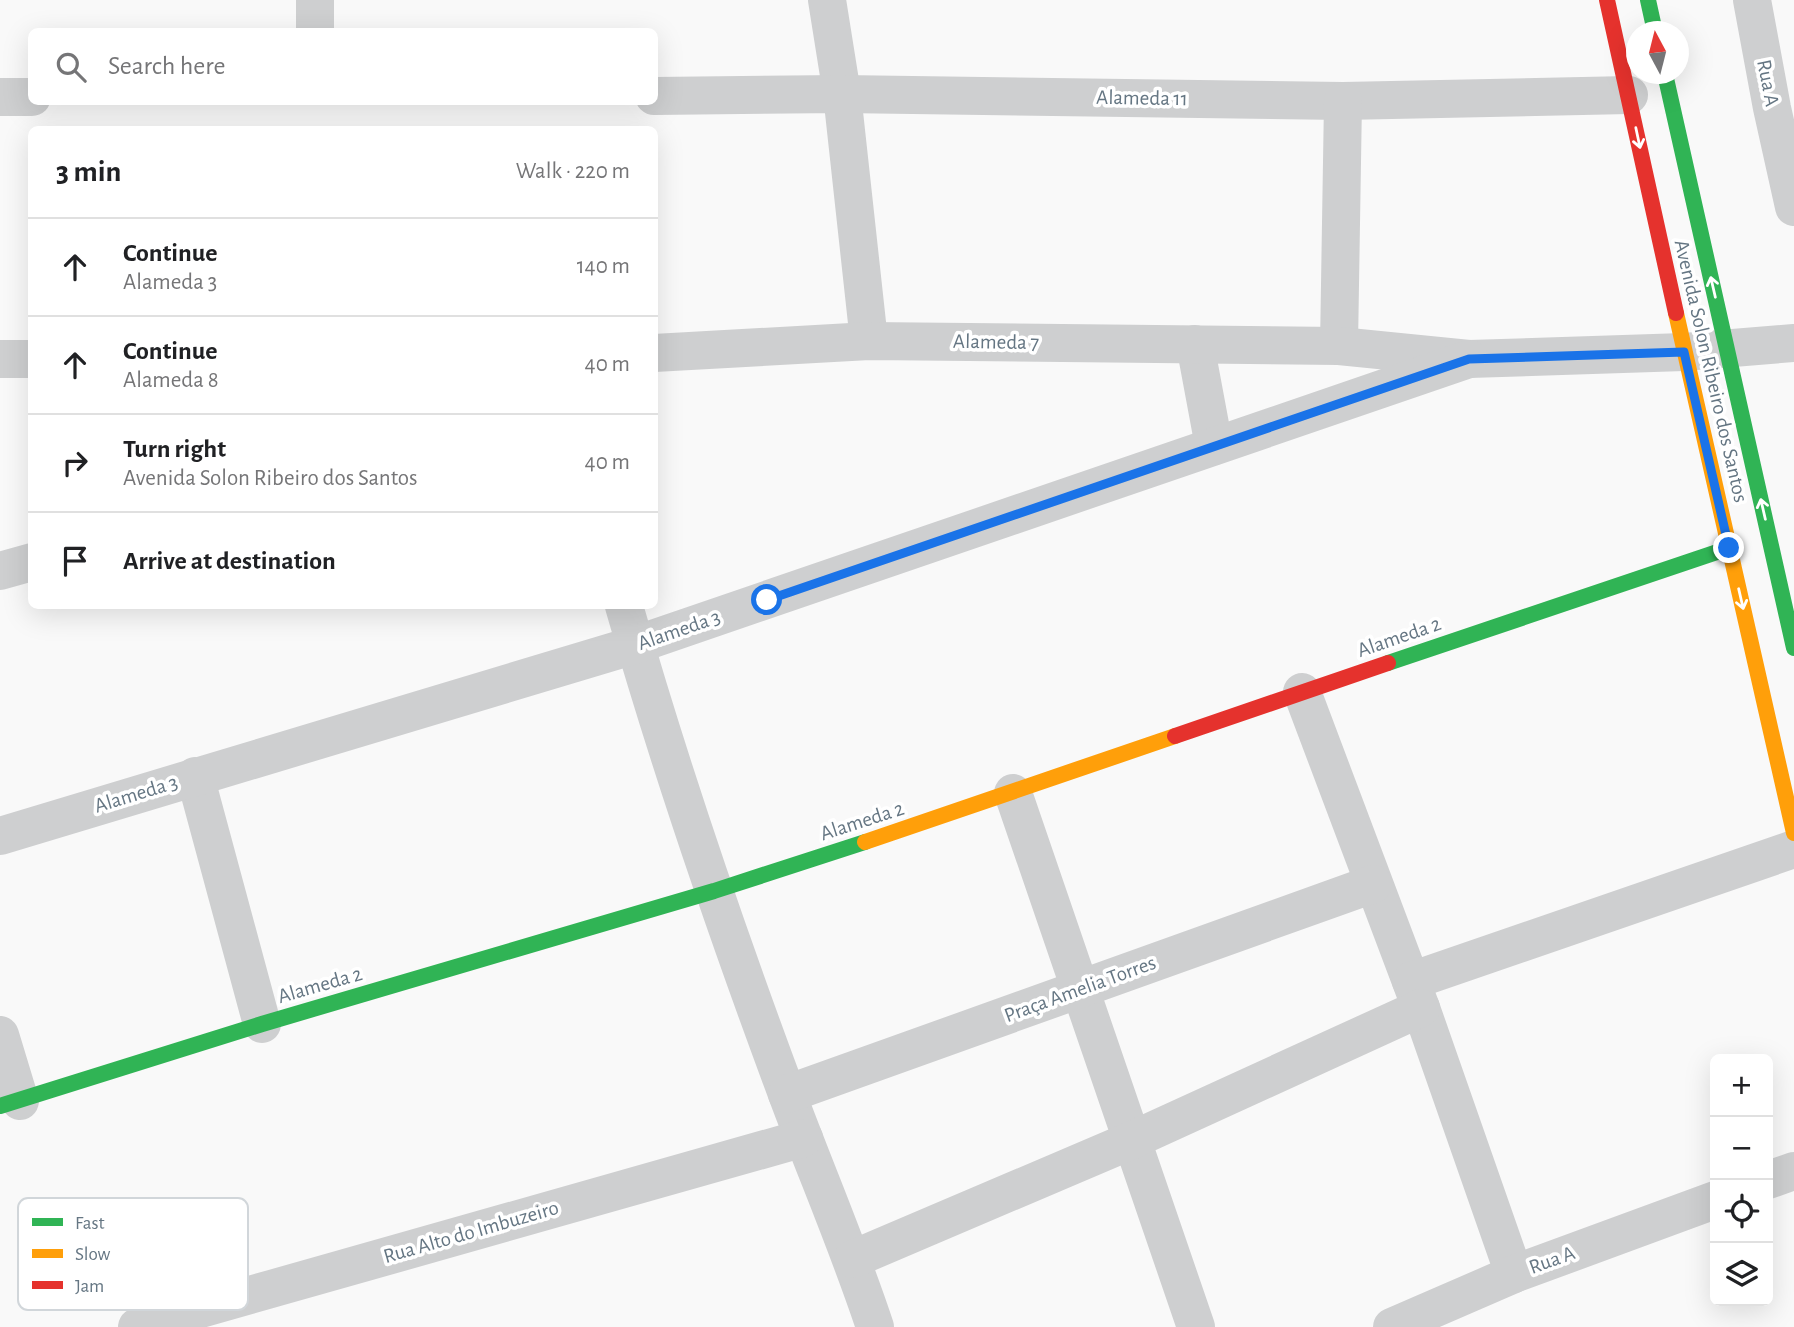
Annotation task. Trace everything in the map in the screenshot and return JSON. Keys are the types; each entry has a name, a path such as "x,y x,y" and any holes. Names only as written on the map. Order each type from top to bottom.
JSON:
{"street":[{"path":"315,0 315,28"},
{"path":"827,0 842,94 869,341"},
{"name":"Avenida Solon Ribeiro dos Santos","path":"1606,0 1794,834"},
{"path":"1648,0 1653,21"},
{"name":"Rua A","path":"1752,0 1783,105 1794,207"},
{"name":"Avenida Solon Ribeiro dos Santos","path":"1667,84 1794,648"},
{"name":"Alameda 11","path":"658,96 842,94 1343,101 1629,95"},
{"path":"0,97 28,97"},
{"path":"1339,346 1343,101"},
{"name":"Alameda 7","path":"658,353 869,341 1339,346 1469,359"},
{"path":"1469,359 1727,350 1794,343"},
{"path":"1195,344 1214,446"},
{"path":"0,359 28,359"},
{"name":"Alameda 3","path":"0,836 635,645 1469,359"},
{"name":"Alameda 2","path":"10,1104 262,1024 714,891 1013,793 1729,548"},
{"path":"0,571 28,563"},
{"path":"625,609 714,891 875,1327"},
{"path":"1303,692 1416,994 1514,1274"},
{"path":"195,776 262,1024"},
{"path":"1013,793 1196,1327"},
{"path":"852,1259 1130,1140 1416,994 1794,849"},
{"name":"Praça Amelia Torres","path":"787,1094 1373,884"},
{"path":"0,1035 10,1104"},
{"name":"Rua Alto do Imbuzeiro","path":"248,1296 804,1138"},
{"path":"1773,1178 1794,1171"},
{"name":"Rua A","path":"1392,1327 1514,1274 1710,1202"},
{"name":"Rua Alto do Imbuzeiro","path":"137,1327 197,1310"}],"traffic: fast":[{"path":"1648,0 1653,21"},
{"path":"1667,84 1794,648"},
{"path":"1388,663 1729,548"},
{"path":"0,1106 262,1024 714,891 865,842"}],"traffic: slow":[{"path":"1676,313 1794,833"},
{"path":"865,842 1175,736"}],"traffic: jam":[{"path":"1607,0 1676,313"},
{"path":"1175,736 1388,663"}],"route":[{"path":"767,600 1469,359 1684,352 1729,548"}]}
